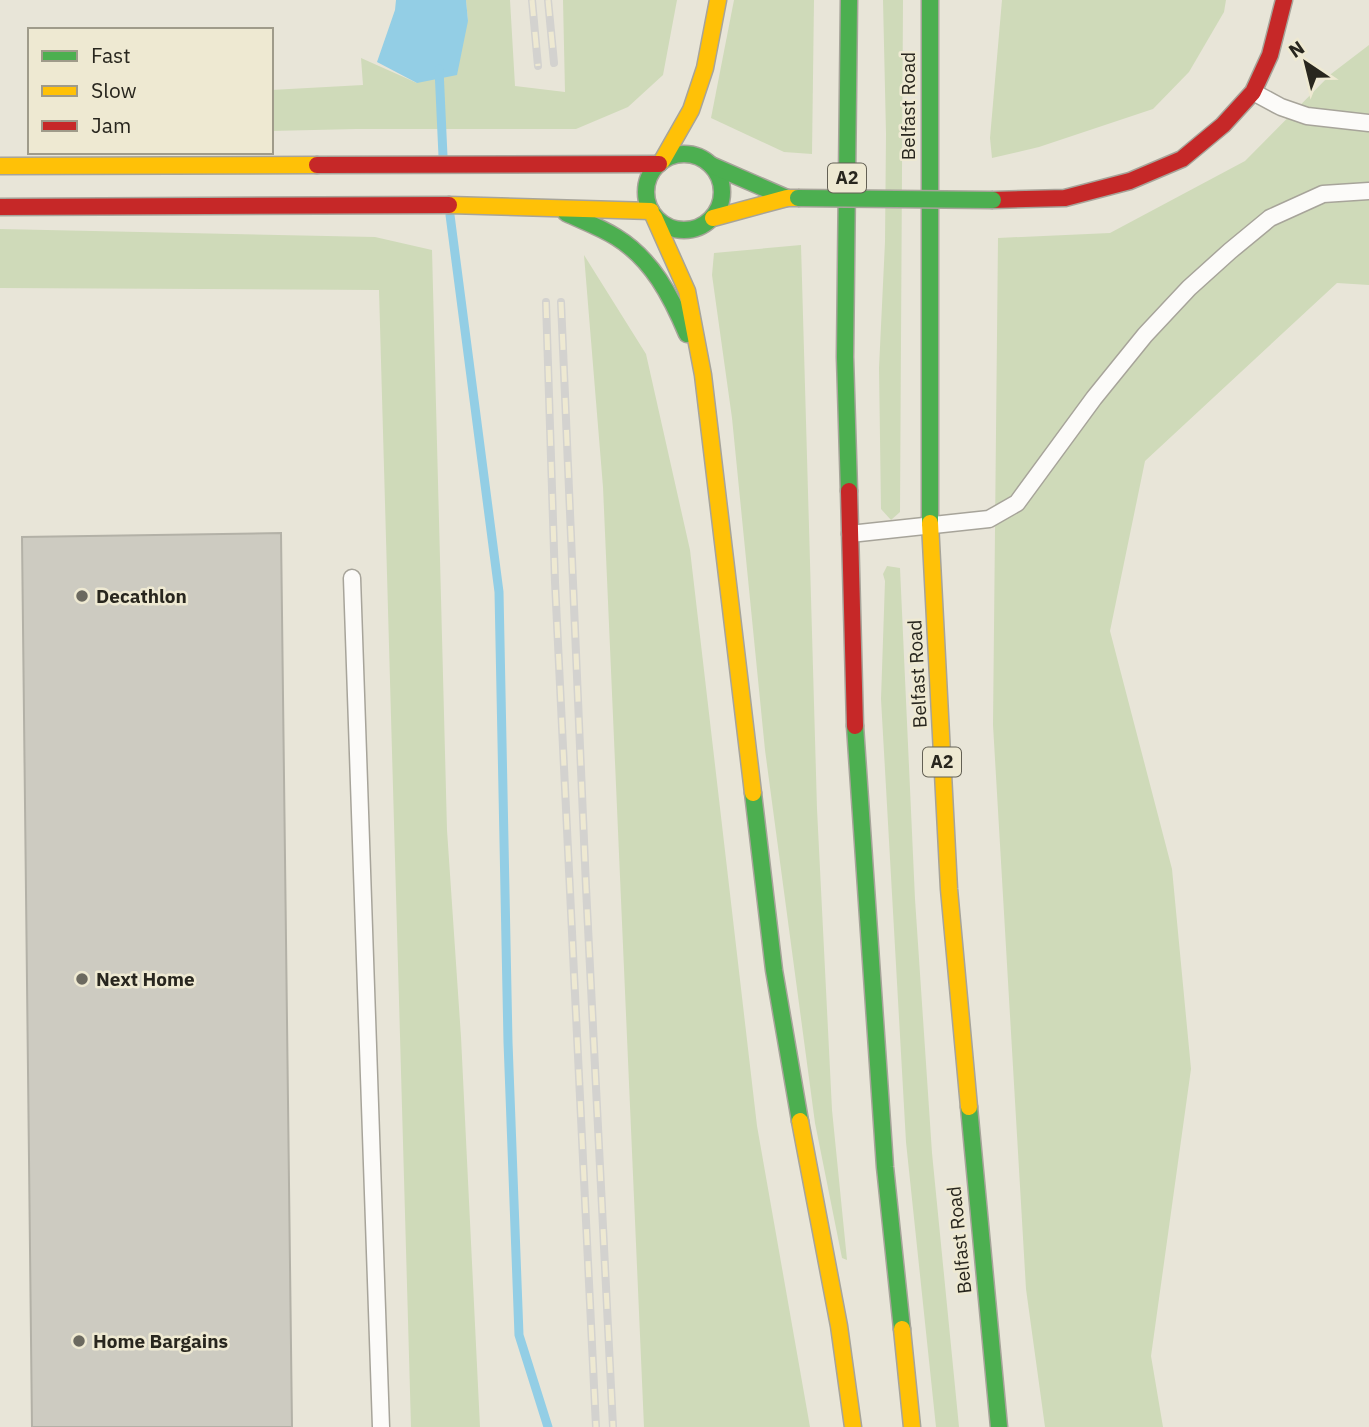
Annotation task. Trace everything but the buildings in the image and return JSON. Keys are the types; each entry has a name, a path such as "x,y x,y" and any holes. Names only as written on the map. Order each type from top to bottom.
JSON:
{"main road":[{"path":"718,0 705,68 691,110 652,172 646,191 653,214 687,291 703,374 774,970 812,1195 839,1326 853,1427"},
{"name":"A2","path":"849,0 845,356 855,723 885,1167 912,1427"},
{"name":"Belfast Road","path":"930,0 930,524 949,889 999,1427"},
{"path":"713,218 792,198 1065,198 1130,181 1182,159 1223,125 1253,92 1270,55 1283,0"},
{"path":"929,94 945,27"},
{"path":"0,166 660,162 669,157 687,154 696,155 711,165 792,198"},
{"path":"0,207 553,207 653,214 665,226 690,231 703,226 720,208 722,185 719,174 711,165"},
{"path":"553,207 617,238 648,264 675,302 703,374"}],"lane":[{"path":"1253,92 1281,107 1307,116 1369,123"},
{"path":"850,534 989,519 1017,503 1094,398 1145,335 1189,288 1270,218 1323,194 1369,191"},
{"path":"352,578 381,1427"}],"green space":[{"path":"466,0 510,0 515,86 565,92 563,0 677,0 663,75 628,107 576,129 273,131 273,90 363,85 361,58 417,83 468,21"},
{"path":"734,0 814,0 812,154 784,152 711,118"},
{"path":"883,0 903,0 900,512 891,520 881,509 879,368 885,242 886,134"},
{"path":"1002,0 1226,0 1224,12 1189,72 1153,109 1039,147 992,158 990,138"},
{"path":"1369,45 1369,285 1337,283 1145,461 1110,631 1172,869 1191,1069 1151,1356 1163,1427 1045,1427 1026,1289 993,725 998,238 1110,233 1245,161 1331,74"},
{"path":"0,229 375,237 432,250 447,830 461,1037 480,1427 411,1427 379,290 0,288"},
{"path":"801,245 817,809 832,1110 847,1260 842,1258 815,1123 765,750 732,418 712,275 714,253"},
{"path":"584,255 646,354 690,550 757,1126 810,1427 644,1427 603,487"},
{"path":"887,566 900,568 915,899 932,1153 959,1427 936,1427 906,1142 881,699 885,581 883,574"}],"water":[{"path":"396,0 466,0 468,21 457,75 417,83 377,62"}],"waterway":[{"path":"439,69 443,156"},
{"path":"450,215 499,592 508,1042 519,1335 548,1427"}],"railway":[{"path":"532,0 538,66"},
{"path":"548,0 554,63"},
{"path":"546,302 555,582 596,1427"},
{"path":"561,302 613,1427"}],"traffic: fast":[{"path":"849,0 845,357 849,491"},
{"path":"930,0 930,523"},
{"path":"677,154 691,154 705,160 716,171 722,192 719,207 711,219 691,230 677,230 663,224 652,213 646,199 646,185 652,171 663,160 677,154"},
{"path":"711,165 787,198"},
{"path":"798,198 993,200"},
{"path":"566,213 610,233 640,256 667,292 687,334"},
{"path":"855,726 885,1167 902,1329"},
{"path":"753,793 774,970 800,1121"},
{"path":"969,1107 999,1427"}],"traffic: slow":[{"path":"662,161 691,110 705,68 718,0"},
{"path":"0,166 317,165"},
{"path":"713,218 787,198 798,198"},
{"path":"449,205 651,211"},
{"path":"654,217 687,291 703,375 753,793"},
{"path":"930,523 949,889 969,1107"},
{"path":"800,1121 839,1326 853,1427"},
{"path":"902,1329 912,1427"}],"traffic: jam":[{"path":"993,200 1065,198 1130,181 1182,159 1223,125 1253,92 1270,55 1284,0"},
{"path":"317,165 659,164"},
{"path":"0,207 449,205"},
{"path":"849,491 855,726"}],"place":[{"name":"Decathlon","path":"82,596"},
{"name":"Next Home","path":"82,979"},
{"name":"Home Bargains","path":"79,1341"}]}
